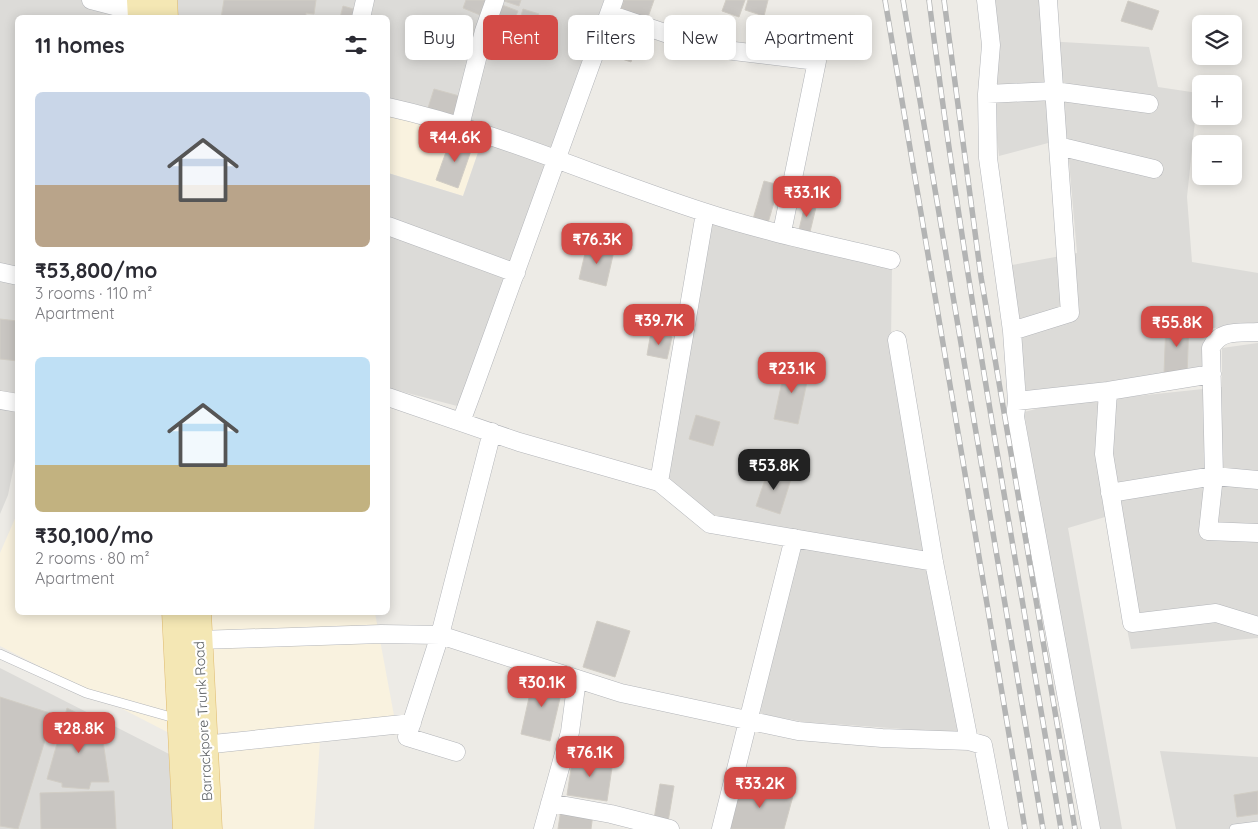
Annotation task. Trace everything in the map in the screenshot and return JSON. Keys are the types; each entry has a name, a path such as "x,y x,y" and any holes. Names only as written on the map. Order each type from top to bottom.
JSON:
{"main road":[{"name":"Barrackpore Trunk Road","path":"176,615 208,829"},
{"name":"Barrackpore Trunk Road","path":"187,829 199,640 197,615"}],"street":[{"path":"91,0 150,10"},
{"path":"362,15 365,0"},
{"path":"460,126 484,31 495,0"},
{"path":"986,0 991,45 987,94 988,158 1012,330 1017,401 1015,417 1091,829"},
{"path":"1012,330 1070,313 1048,0"},
{"path":"461,422 611,7 709,48 817,61 782,232"},
{"path":"987,94 1054,91 1149,104"},
{"path":"390,107 435,117 555,158 705,213 891,260"},
{"path":"1058,146 1154,168"},
{"path":"659,482 705,213"},
{"path":"390,227 516,274"},
{"path":"0,272 15,275"},
{"path":"1258,332 1223,334 1215,339 1211,348 1214,476 1208,531 1258,534"},
{"path":"897,340 934,562 969,741"},
{"path":"1017,401 1108,391 1212,374"},
{"path":"1108,391 1104,454 1132,623 1216,614 1258,626"},
{"path":"390,398 492,432 659,482 710,524 934,562"},
{"path":"0,400 15,402"},
{"path":"456,752 407,737 440,635 492,432"},
{"path":"1110,492 1214,476 1258,480"},
{"path":"721,829 794,538"},
{"path":"199,640 381,634 440,635 621,693 798,731 882,738 969,741 983,744 999,829"},
{"path":"543,829 570,732 577,679"},
{"path":"192,730 412,723"},
{"path":"550,803 611,814 670,829"}],"lane":[{"path":"0,654 86,693 192,730"},
{"path":"1234,829 1258,826"}],"shaded area":[{"path":"0,0 132,0 133,15 15,15 15,461 8,495 0,514"},
{"path":"153,0 604,0 599,15 568,15 568,60 583,60 551,149 390,102 390,15 153,15"},
{"path":"994,0 1041,0 1045,41 1149,47 1158,87 1192,92 1192,125 1195,125 1194,135 1192,135 1187,197 1192,262 1258,273 1258,326 1212,328 1207,375 1026,392 1012,265 1077,253 1067,138 999,156 993,101"},
{"path":"390,112 482,141 463,196 390,174"},
{"path":"482,141 546,161 461,407 390,389 390,174 463,196"},
{"path":"711,222 892,265 891,341 960,733 805,722 760,714 800,532 710,516 665,478"},
{"path":"1258,343 1258,638 1131,649 1105,517 1068,528 1122,829 1095,829 1024,412 1052,405 1222,387 1222,348"},
{"path":"15,519 15,615 375,615 395,721 175,736 0,646 0,553"},
{"path":"0,668 175,757 179,829 0,829"},
{"path":"320,740 314,829 196,829 191,753"},
{"path":"1160,751 1258,757 1258,829 1176,829"}],"building":[{"path":"224,0 316,0 314,14 222,15"},
{"path":"466,0 486,0 485,15 483,16 463,8"},
{"path":"501,0 521,0 519,6"},
{"path":"624,0 654,0 649,15 619,14"},
{"path":"726,0 745,0 739,17 722,11"},
{"path":"748,0 768,0 764,15 745,10"},
{"path":"1128,1 1159,11 1152,30 1121,21"},
{"path":"497,3 518,11 516,15 492,15"},
{"path":"343,6 357,10 356,15 341,15"},
{"path":"523,9 539,14 539,15 521,15"},
{"path":"434,89 463,97 457,117 428,108"},
{"path":"451,138 473,145 458,188 436,180"},
{"path":"764,181 779,185 768,223 753,219"},
{"path":"806,200 817,203 809,236 798,234"},
{"path":"587,245 614,251 606,286 579,279"},
{"path":"0,319 15,321 15,361 0,359"},
{"path":"1166,321 1189,322 1187,375 1164,374"},
{"path":"651,332 672,337 667,359 647,355"},
{"path":"786,363 810,368 798,424 774,419"},
{"path":"696,415 720,422 713,446 689,439"},
{"path":"769,468 792,476 780,514 756,506"},
{"path":"597,621 630,631 615,677 583,667"},
{"path":"534,675 564,681 550,741 521,734"},
{"path":"0,697 53,714 18,829 0,826"},
{"path":"67,708 87,718 103,741 109,782 91,782 89,789 62,787 62,783 47,779"},
{"path":"573,756 613,761 607,801 567,795"},
{"path":"740,783 793,796 784,829 729,829"},
{"path":"660,784 674,786 668,822 654,819"},
{"path":"114,791 116,829 41,829 40,793"},
{"path":"1258,791 1258,814 1237,817 1234,795"},
{"path":"561,809 593,814 591,829 558,829"}],"railway":[{"path":"885,0 1025,829"},
{"path":"903,0 1043,829"},
{"path":"929,0 974,312 1061,829"},
{"path":"944,0 981,277 1075,829"}]}
